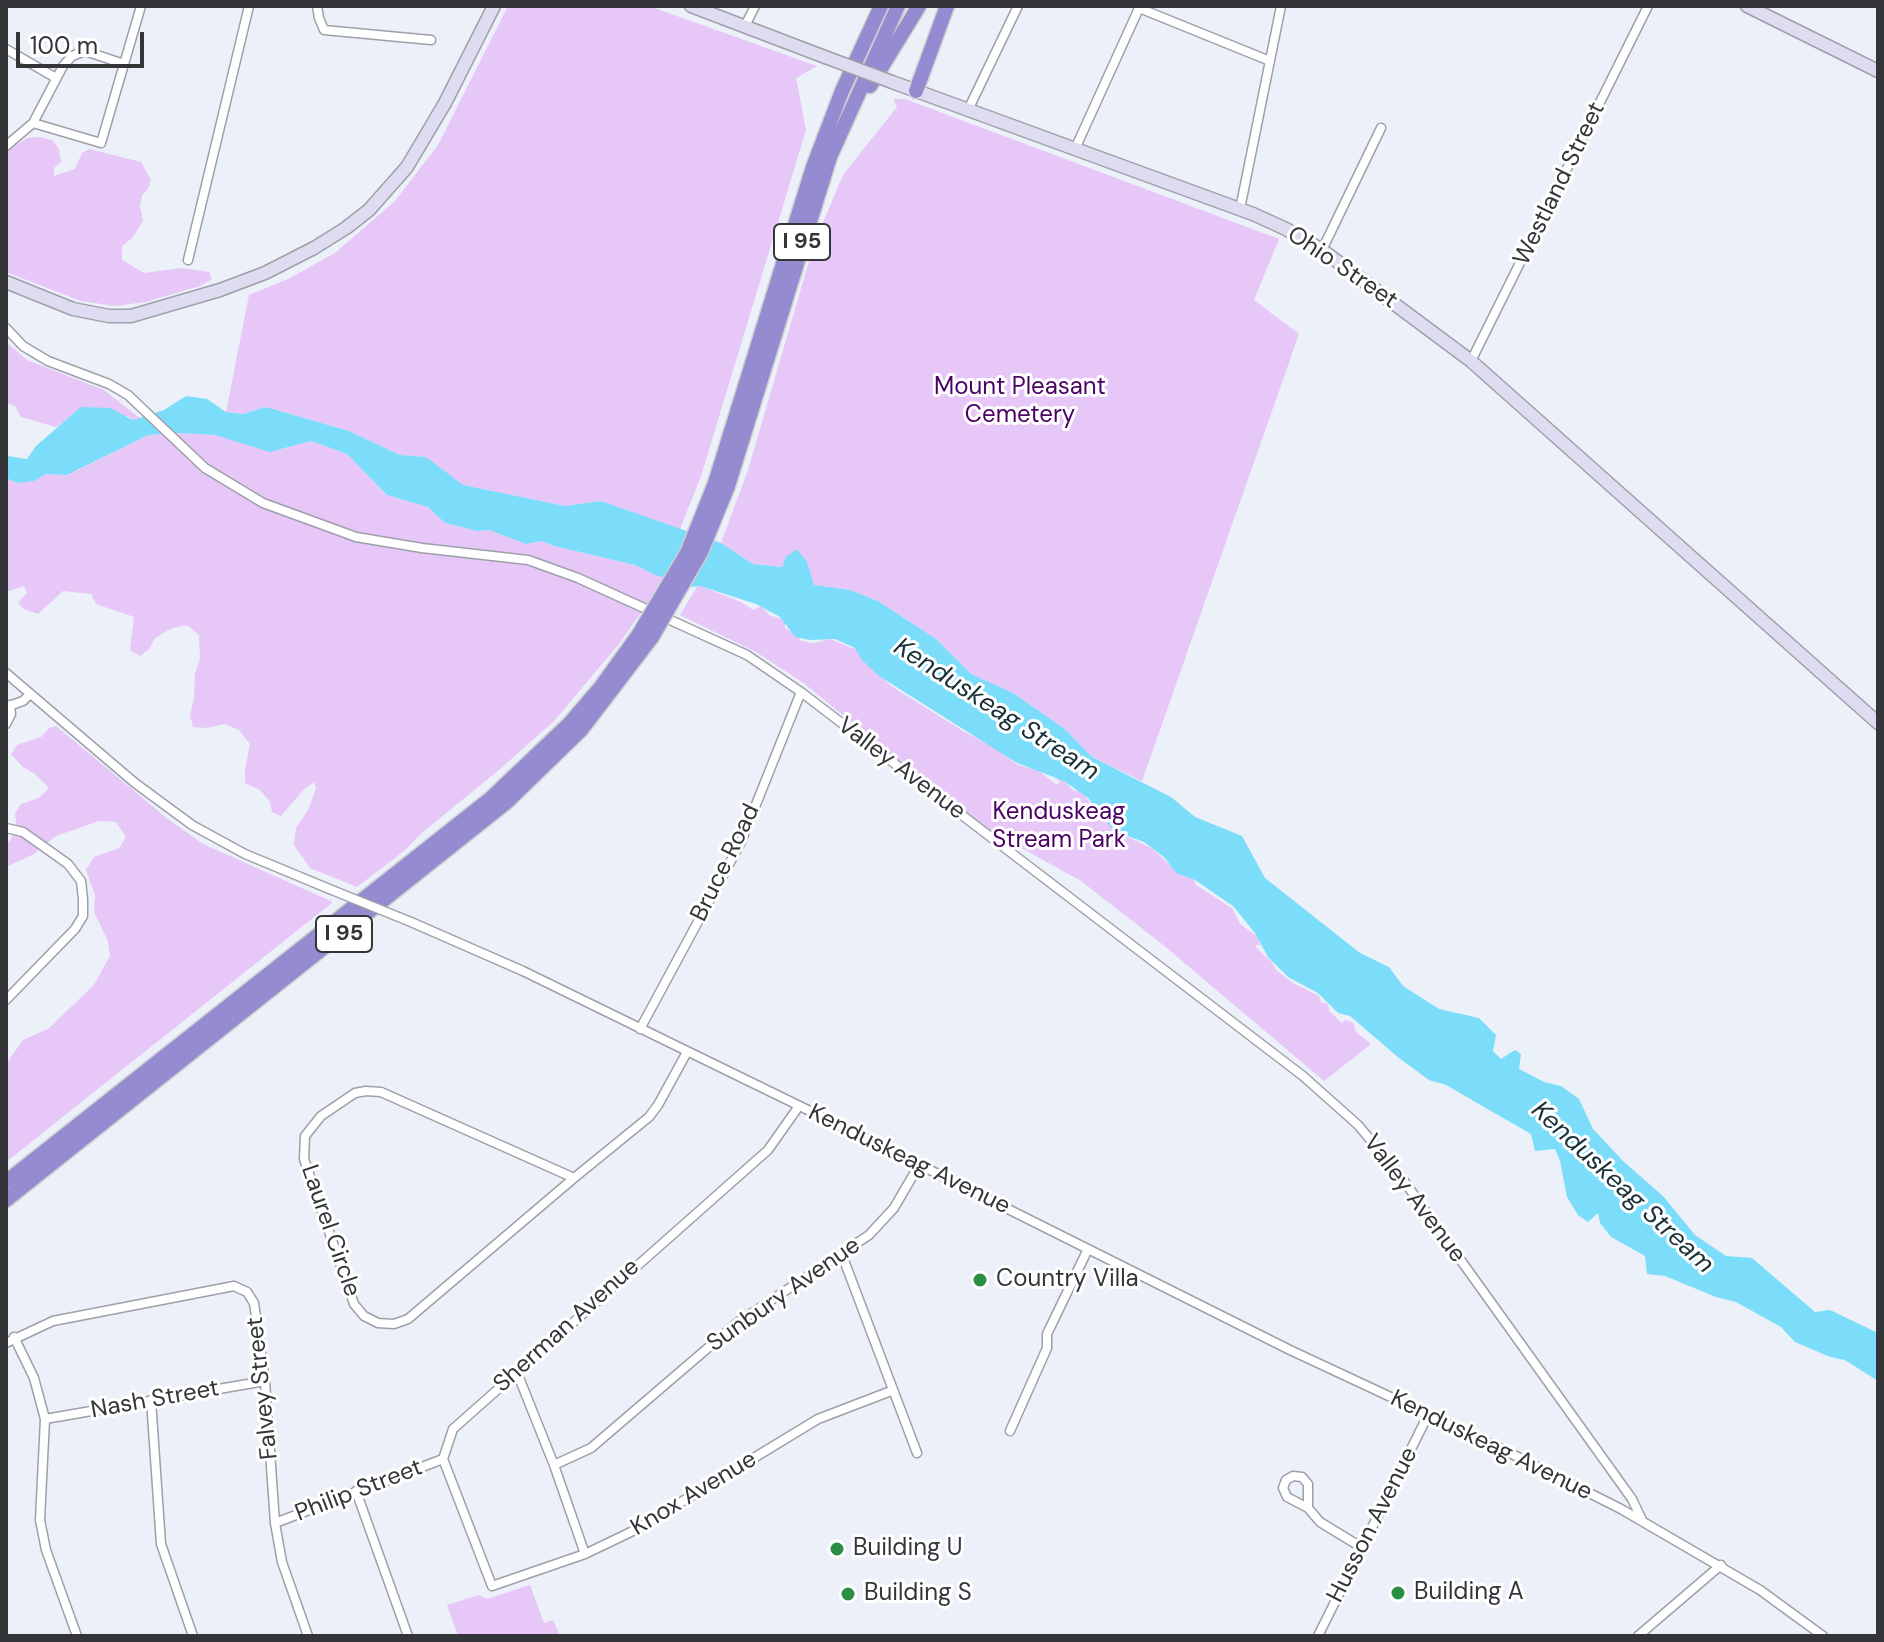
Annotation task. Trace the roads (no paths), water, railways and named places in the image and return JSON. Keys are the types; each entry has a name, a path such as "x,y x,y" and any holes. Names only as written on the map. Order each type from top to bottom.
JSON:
{"highway":[{"name":"I 95","path":"722,484 813,167 835,106 879,6"},
{"name":"I 95","path":"6,1200 412,880 521,790 592,717 646,636 722,484 842,128 898,6"},
{"path":"815,202 861,100 919,6"},
{"path":"916,91 947,6"},
{"name":"I 95","path":"6,1182 509,783 580,712 646,636"}],"street":[{"path":"33,123 101,143 141,6"},
{"path":"188,260 249,6"},
{"path":"317,6 324,30 431,40"},
{"path":"6,282 73,309 109,316 131,316 220,290 265,273 314,248 369,210 407,167 445,103 494,6"},
{"name":"Ohio Street","path":"691,6 1240,209 1275,223 1322,250 1471,361 1878,723"},
{"path":"745,26 755,6"},
{"path":"968,110 1018,6"},
{"path":"1240,209 1281,6"},
{"name":"Westland Street","path":"1471,361 1648,6"},
{"path":"1747,6 1878,71"},
{"path":"1075,149 1140,7 1270,61"},
{"path":"6,49 56,78"},
{"path":"6,146 33,123 56,78 72,56 85,51 124,64"},
{"path":"1322,250 1381,128"},
{"name":"Valley Avenue","path":"6,328 23,346 48,361 109,384 142,406 205,468 263,503 356,537 528,560 578,578 747,655 801,692 1303,1076 1358,1125 1399,1174 1632,1499 1642,1520"},
{"name":"Kenduskeag Avenue","path":"6,673 135,783 192,825 245,854 487,954 1306,1358 1502,1449 1642,1520 1721,1565 1823,1636"},
{"name":"Bruce Road","path":"640,1029 741,842 801,692"},
{"path":"6,724 11,714 8,706 23,701 30,694"},
{"path":"6,828 23,832 68,864 81,881 83,916 75,929 6,1000"},
{"name":"Laurel Circle","path":"574,1178 381,1092 355,1093 321,1116 305,1136 303,1145 304,1159 354,1304 364,1316 378,1323 394,1324 408,1319 649,1117 687,1052"},
{"name":"Sherman Avenue","path":"443,1459 453,1429 768,1150 799,1106"},
{"name":"Sunbury Avenue","path":"554,1465 591,1448 737,1323 869,1235 888,1216 919,1165"},
{"path":"1010,1431 1047,1348 1047,1334 1088,1249"},
{"path":"842,1255 917,1453"},
{"name":"Falvey Street","path":"10,1340 53,1321 234,1286 247,1292 254,1303 265,1381 275,1523 282,1562 308,1636"},
{"path":"10,1340 34,1378 45,1419 40,1520 46,1550 77,1636"},
{"path":"516,1370 585,1554"},
{"name":"Nash Street","path":"45,1419 265,1381"},
{"name":"Knox Avenue","path":"443,1459 492,1586 585,1554 635,1530 818,1419 891,1391"},
{"path":"151,1400 161,1544 193,1636"},
{"name":"Husson Avenue","path":"1318,1636 1428,1415"},
{"name":"Philip Street","path":"275,1523 443,1459"},
{"path":"356,1491 408,1636"},
{"path":"1308,1508 1320,1522 1361,1547"},
{"path":"1638,1636 1721,1565"}],"water":[{"name":"Kenduskeag Stream","path":"186,396 207,399 226,412 243,414 266,407 349,431 400,455 426,457 463,485 565,506 601,501 721,543 753,564 782,567 786,557 797,549 807,562 814,585 850,590 878,601 936,639 971,674 1013,693 1065,729 1092,757 1171,797 1195,817 1242,836 1265,878 1360,953 1389,967 1403,986 1439,1009 1479,1018 1496,1035 1493,1051 1501,1059 1515,1050 1521,1054 1519,1069 1544,1082 1561,1086 1579,1099 1593,1129 1624,1162 1663,1196 1695,1235 1726,1256 1752,1258 1815,1312 1830,1310 1878,1333 1878,1381 1845,1360 1795,1342 1781,1327 1736,1302 1665,1276 1647,1274 1645,1256 1611,1237 1600,1223 1598,1213 1588,1222 1578,1215 1567,1197 1555,1149 1535,1151 1531,1134 1446,1085 1429,1080 1350,1016 1338,1013 1318,993 1288,977 1268,957 1255,933 1233,906 1195,880 1176,873 1164,857 1144,842 1114,831 1088,798 1064,781 1017,763 879,676 862,660 855,648 835,639 795,637 780,617 756,604 700,586 691,587 635,565 542,541 526,544 489,530 477,531 445,523 428,507 387,495 347,454 311,441 270,452 215,435 148,435 67,475 46,474 34,481 17,483 6,478 6,450 8,456 27,459 36,446 81,407 110,408 133,420 164,410"}],"place":[{"name":"Country Villa","path":"980,1280"},
{"name":"Building U","path":"837,1549"},
{"name":"Building A","path":"1398,1593"},
{"name":"Building S","path":"848,1594"}],"park label":[{"name":"Mount Pleasant Cemetery","path":"1020,402"},
{"name":"Kenduskeag Stream Park","path":"1059,827"}]}
